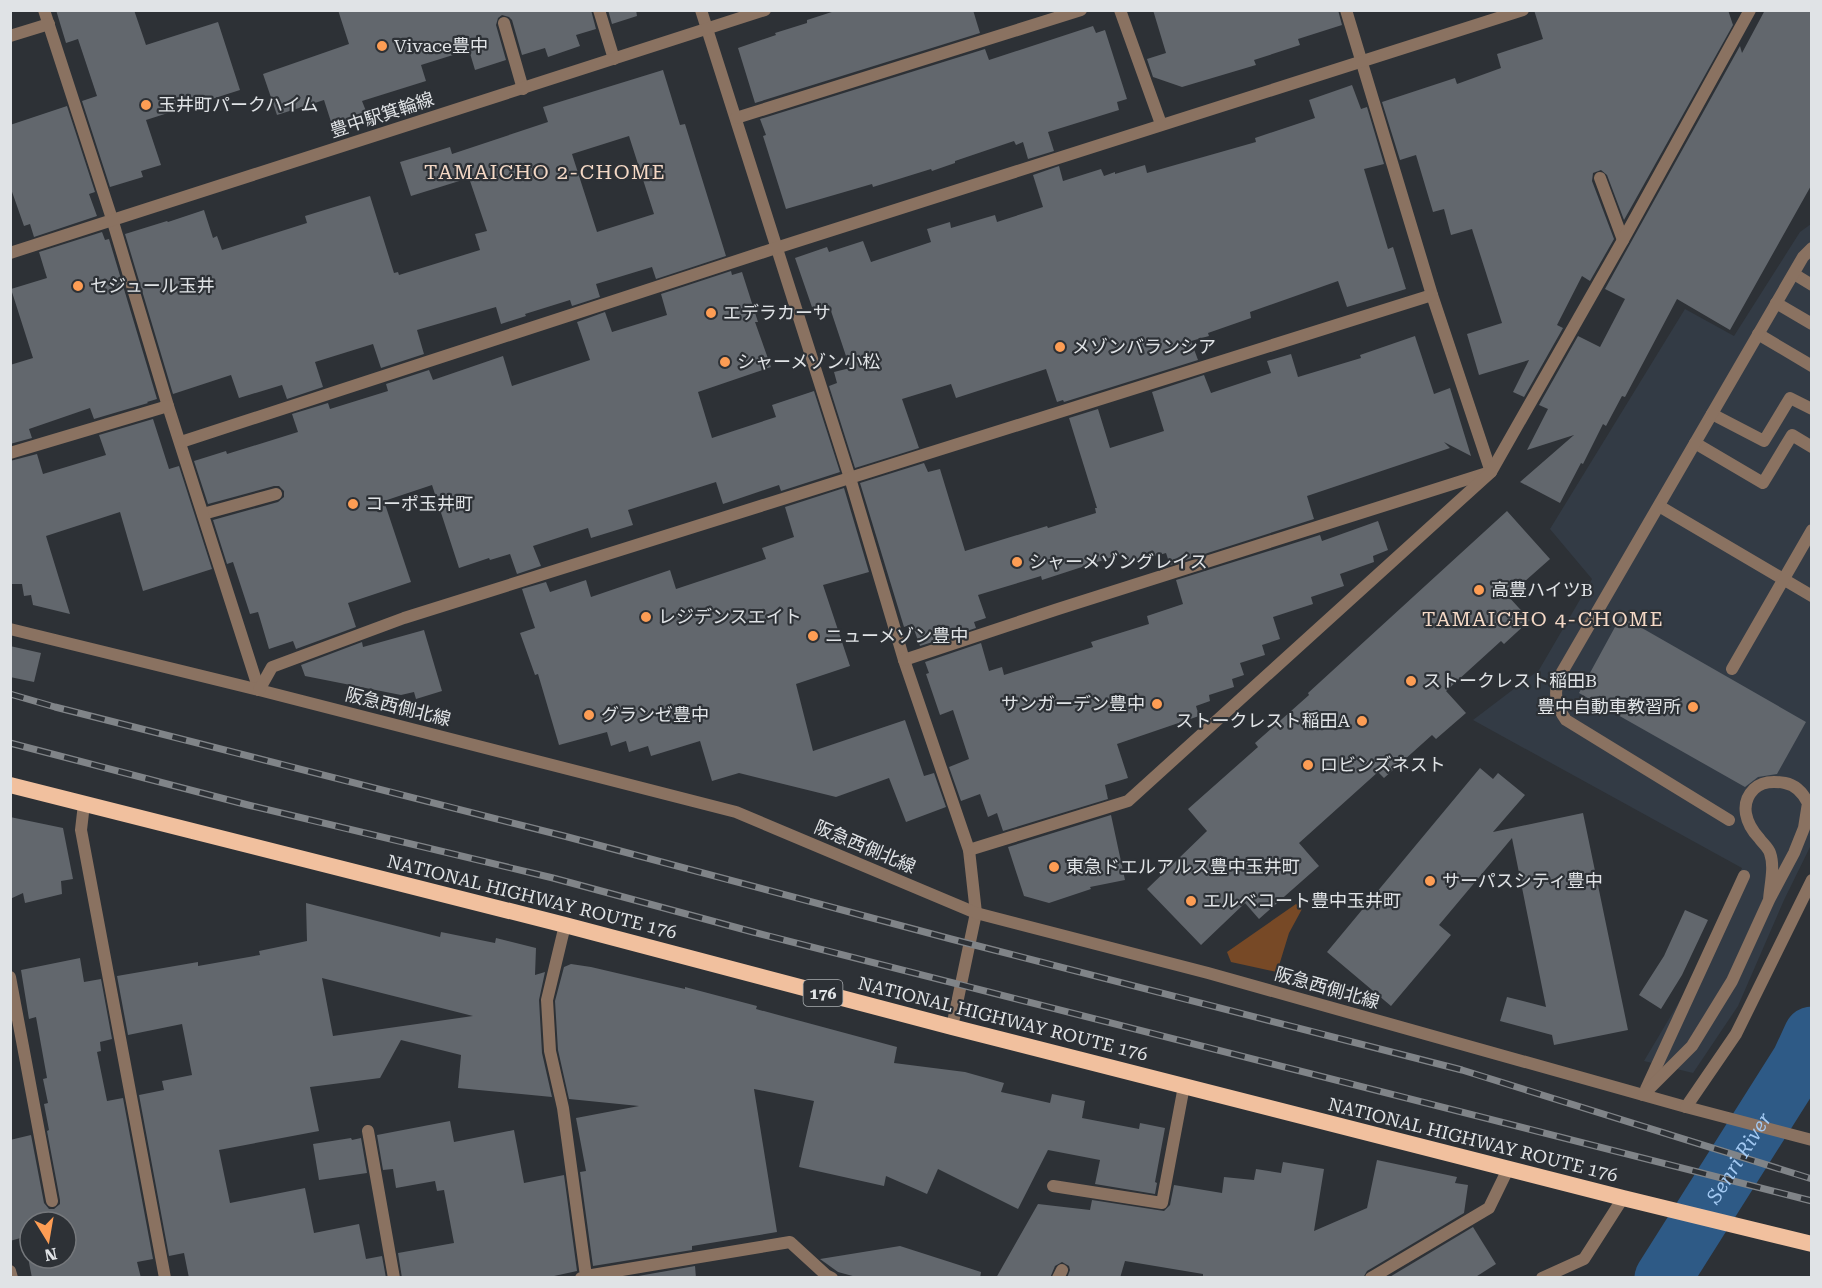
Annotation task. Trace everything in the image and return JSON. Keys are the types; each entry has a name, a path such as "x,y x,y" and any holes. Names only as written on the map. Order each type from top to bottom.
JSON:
{"highway":[{"name":"NATIONAL HIGHWAY ROUTE 176","path":"10,784 1508,1169 1812,1244"}],"street":[{"path":"45,10 259,690"},
{"path":"599,10 614,59"},
{"path":"701,10 850,477 904,660 969,850 976,913 952,1027"},
{"name":"豊中駅箕輪線","path":"10,253 113,222 765,10"},
{"path":"736,118 1081,10"},
{"path":"1120,10 1161,124"},
{"path":"1346,10 1432,296 1491,472"},
{"path":"180,442 1161,124 1523,10"},
{"path":"969,850 1128,801 1491,472 1750,10"},
{"path":"504,22 523,89"},
{"path":"10,36 49,24"},
{"path":"1600,178 1623,240"},
{"path":"1730,820 1566,720 1558,708 1555,693 1558,679 1803,257 1812,248"},
{"path":"1794,274 1812,285"},
{"path":"259,690 272,667 404,618 1432,296"},
{"path":"1776,303 1812,324"},
{"path":"1758,334 1812,366"},
{"path":"1712,414 1764,441 1790,398 1812,409"},
{"path":"10,453 168,406"},
{"path":"1695,442 1763,483 1792,435 1812,447"},
{"path":"904,660 1491,472"},
{"path":"203,514 276,494"},
{"path":"1659,506 1812,596"},
{"path":"1732,669 1812,530"},
{"name":"阪急西側北線","path":"10,630 259,690 736,812 976,913 1208,973 1812,1140"},
{"path":"1643,1095 1692,1047 1732,981 1769,900 1794,853 1804,828 1808,803 1796,787 1786,783 1766,782 1757,786 1749,794 1746,802 1745,813 1749,824 1767,846 1770,854 1772,864 1769,900"},
{"path":"84,804 81,830 165,1278"},
{"path":"1643,1095 1744,876"},
{"path":"1686,1107 1736,1034 1812,880"},
{"path":"565,925 547,1000 550,1051 563,1108 585,1277 790,1242 832,1278"},
{"path":"10,977 52,1201"},
{"path":"1053,1186 1162,1203 1184,1086"},
{"path":"368,1131 394,1278"},
{"path":"1371,1278 1489,1208 1508,1169"},
{"path":"1542,1278 1584,1259 1630,1200"},
{"path":"10,1271 12,1278"}],"shaded area":[{"name":"豊中自動車教習所","path":"1811,224 1811,845 1784,900 1738,1006 1693,1073 1644,1061 1685,992 1742,868 1473,720 1539,670 1592,579 1550,529 1685,309 1734,336 1800,232"},
{"path":"1296,904 1302,909 1289,933 1277,972 1231,962 1227,952"}],"building":[{"name":"玉井町パークハイム","path":"56,10 134,10 146,45 218,22 240,90 146,120 161,165 141,171 143,177 110,187 82,101 97,96 78,39 66,43"},
{"path":"338,10 591,10 596,29 576,35 580,46 548,57 545,48 522,55 512,20 502,15 498,18 496,25 506,60 475,70 469,50 421,65 426,81 362,101 368,116 333,128 324,100 277,115 263,74 349,44"},
{"path":"608,10 636,10 637,16 612,24"},
{"path":"838,10 973,10 980,33 755,103 738,48"},
{"path":"1153,10 1338,10 1342,25 1298,39 1300,45 1254,60 1256,65 1182,87 1153,77 1147,59 1166,53"},
{"path":"1534,10 1728,10 1733,25 1624,220 1607,175 1601,170 1593,173 1592,181 1614,239 1590,281 1582,276 1557,325 1563,328 1524,397 1513,392 1529,360 1479,375 1467,334 1502,323 1472,229 1451,235 1444,209 1433,212 1416,155 1400,160 1382,102 1455,78 1457,84 1501,68 1497,54 1543,39"},
{"path":"1765,10 1812,10 1812,184 1730,330 1677,299 1625,397 1622,396 1606,426 1603,424 1560,503 1520,482 1574,435 1527,450 1548,409 1539,405 1578,336 1600,347 1625,299 1605,289 1740,46 1742,53"},
{"path":"1093,26 1096,33 1105,30 1127,99 1117,102 1119,110 1048,132 1054,151 1028,159 1023,142 1016,145 1014,141 932,171 931,169 873,187 872,184 786,209 763,136 766,135 760,119 985,49 989,60"},
{"path":"663,70 680,125 685,124 726,256 656,279 652,267 596,284 600,297 572,306 570,300 501,324 496,307 417,330 424,354 381,368 373,344 315,362 323,387 287,399 282,385 239,398 231,375 173,394 125,234 204,210 213,238 217,236 222,250 307,223 305,216 370,196 394,273 398,272 399,275 480,250 475,234 487,231 469,178 411,196 400,162 450,147 452,154 548,122 543,107","holes":["629,136 654,214 597,232 572,154"]},
{"path":"1352,85 1361,109 1367,107 1384,164 1364,169 1388,249 1393,247 1406,289 1347,307 1338,281 1250,312 1251,318 1191,341 1198,360 1064,402 1063,400 1057,402 1046,369 956,398 951,384 902,399 919,448 855,468 829,386 837,383 834,372 850,368 829,305 813,310 795,258 827,247 829,252 863,241 871,262 931,242 927,229 950,222 951,228 995,215 997,222 1043,207 1033,175 1059,166 1063,181 1101,169 1104,176 1145,165 1147,173 1256,142 1255,138 1315,118 1309,100"},
{"path":"67,106 95,192 89,194 97,216 34,237 30,224 24,226 10,186 10,125"},
{"path":"102,232 105,240 109,239 157,399 94,419 90,408 29,429 32,438 10,444 10,365 33,358 11,289 47,278 39,252"},
{"path":"731,271 732,275 742,272 758,322 755,322 771,367 698,392 712,438 776,417 772,405 814,391 840,472 781,491 779,485 723,504 716,482 628,510 633,525 591,538 588,528 533,546 541,566 517,574 510,554 459,568 432,485 384,501 411,582 348,603 356,627 296,649 293,641 269,649 258,612 250,614 233,562 227,564 213,520 278,502 284,497 284,491 279,486 274,486 208,504 194,461 226,451 227,454 298,432 292,414 328,403 330,409 388,391 386,384 429,370 433,380 503,356 512,386 590,360 577,322 605,312 612,332 667,315 661,294"},
{"path":"1415,336 1434,394 1450,388 1471,456 1444,442 1450,448 1307,496 1314,519 1170,565 1166,553 1128,564 1125,553 1042,580 1041,576 978,595 986,618 974,622 976,628 920,646 912,624 904,627 860,483 924,463 928,472 940,469 965,551 1096,513 1095,508 1097,508 1069,418 1098,409 1110,448 1164,431 1152,392 1204,375 1211,393 1271,373 1267,361 1291,354 1298,377 1361,358 1360,355"},
{"path":"153,419 169,469 179,466 212,569 143,591 120,512 46,536 70,614 33,605 31,595 24,596 22,584 10,584 10,461 37,454 43,474 106,455 99,435"},
{"path":"844,488 869,572 823,585 850,666 796,684 813,751 905,720 924,776 934,773 946,807 906,822 889,778 836,797 739,773 712,781 700,741 651,756 648,746 629,752 626,741 611,746 607,732 559,745 538,674 535,675 520,633 535,628 522,589 546,582 550,592 586,580 591,597 670,570 676,589 766,559 762,548 794,537 785,507"},
{"path":"1507,511 1550,559 1508,596 1530,620 1504,644 1501,641 1446,691 1466,713 1436,739 1432,735 1384,778 1378,772 1299,843 1319,866 1259,919 1245,903 1201,945 1147,889 1207,831 1188,809 1258,747 1255,743 1309,695 1308,693"},
{"path":"1378,521 1388,550 1373,556 1374,562 1340,574 1344,586 1311,597 1313,604 1273,617 1280,639 1262,645 1265,655 1240,663 1244,675 1232,679 1234,687 1209,695 1210,701 1196,706 1199,716 1117,744 1128,778 1105,785 1108,799 1003,831 997,813 988,817 980,794 961,801 949,767 969,759 953,710 940,715 926,674 929,673 925,662 981,643 989,671 1002,667 1004,675 1093,647 1091,642 1149,624 1147,616 1183,604 1176,580 1320,535 1322,541"},
{"name":"豊中自動車教習所","path":"1621,616 1806,722 1777,774 1758,777 1745,787 1579,693"},
{"path":"424,630 442,691 416,699 414,692 401,695 305,676 301,665 362,642 363,647"},
{"path":"10,646 41,653 34,682 10,677"},
{"path":"1480,768 1493,779 1498,773 1525,795 1493,832 1583,813 1628,1030 1554,1045 1552,1035 1500,1021 1507,997 1546,1007 1512,838 1439,925 1451,935 1391,1006 1327,952"},
{"name":"東急ドエルアルス豊中玉井町","path":"1111,815 1125,880 1090,887 1091,889 1049,903 1024,896 1008,847"},
{"path":"10,817 63,828 73,879 61,881 62,894 25,903 23,893 10,899"},
{"path":"306,903 440,937 441,932 495,943 496,938 536,948 535,975 545,972 539,1000 542,1053 552,1097 458,1088 461,1055 401,1040 380,1078 310,1087 319,1131 219,1150 230,1203 305,1188 314,1233 359,1224 366,1259 382,1256 386,1278 189,1278 184,1253 169,1256 139,1095 164,1090 162,1081 192,1075 182,1024 128,1035 117,976 198,962 198,966 260,955 259,951 307,941","holes":["322,978 473,1016 333,1036"]},
{"path":"1685,910 1708,920 1682,975 1661,1009 1639,995 1664,956"},
{"path":"80,958 84,982 101,979 112,1039 100,1042 101,1051 97,1052 107,1101 123,1098 153,1259 137,1262 141,1278 32,1278 30,1270 78,1270 78,1210 18,1210 18,1239 10,1241 10,1140 31,1135 44,1203 49,1209 54,1209 60,1204 44,1104 48,1103 43,1079 47,1078 36,1017 29,1019 21,970"},
{"path":"571,964 685,989 685,987 757,1006 756,1009 897,1047 894,1063 965,1072 1004,1083 1001,1092 1050,1103 1052,1094 1085,1101 1082,1118 1139,1129 1140,1123 1165,1128 1155,1194 1095,1184 1100,1160 1048,1150 1018,1209 938,1169 927,1194 886,1176 884,1186 799,1167 814,1101 754,1089 777,1232 692,1246 692,1250 593,1266 580,1172 586,1171 576,1118 639,1106 569,1099 558,1050 555,1001 564,967"},
{"path":"450,1121 454,1142 514,1130 524,1183 564,1175 577,1271 545,1278 402,1278 398,1253 454,1243 444,1190 437,1191 435,1181 396,1188 393,1169 383,1170 377,1135"},
{"path":"351,1138 352,1140 361,1138 367,1173 319,1180 313,1144"},
{"path":"1377,1160 1457,1177 1455,1183 1468,1185 1464,1213 1367,1271 1363,1278 1203,1278 1203,1274 1125,1261 1120,1278 1067,1278 1069,1266 1062,1262 1055,1266 1050,1278 996,1278 1038,1204 1090,1210 1092,1200 1164,1211 1170,1205 1174,1185 1222,1193 1224,1177 1254,1180 1256,1169 1281,1173 1283,1162 1324,1169 1314,1231 1367,1208"},
{"path":"1473,1227 1496,1264 1474,1278 1388,1278"},
{"path":"900,1246 981,1272 980,1278 860,1278 838,1272 820,1259"},
{"path":"695,1266 696,1278 627,1278"}],"waterway":[{"name":"Senri River","path":"1663,1278 1800,1061 1812,1035"}],"railway":[{"path":"10,694 1462,1070 1812,1179"},
{"path":"10,743 248,805 553,878 753,932 1812,1201"}],"place":[{"name":"Vivace豊中","path":"382,46"},
{"name":"玉井町パークハイム","path":"146,105"},
{"name":"セジュール玉井","path":"78,286"},
{"name":"エデラカーサ","path":"711,313"},
{"name":"メゾンバランシア","path":"1060,347"},
{"name":"シャーメゾン小松","path":"725,362"},
{"name":"コーポ玉井町","path":"353,504"},
{"name":"シャーメゾングレイス","path":"1017,562"},
{"name":"高豊ハイツB","path":"1479,590"},
{"name":"レジデンスエイト","path":"646,617"},
{"name":"ニューメゾン豊中","path":"813,636"},
{"name":"ストークレスト稲田B","path":"1411,681"},
{"name":"サンガーデン豊中","path":"1157,704"},
{"name":"豊中自動車教習所","path":"1693,707"},
{"name":"グランゼ豊中","path":"589,715"},
{"name":"ストークレスト稲田A","path":"1362,721"},
{"name":"ロビンズネスト","path":"1308,765"},
{"name":"東急ドエルアルス豊中玉井町","path":"1054,867"},
{"name":"サーパスシティ豊中","path":"1430,881"},
{"name":"エルベコート豊中玉井町","path":"1191,901"}],"district":[{"name":"TAMAICHO 2-CHOME","path":"545,172"},
{"name":"TAMAICHO 4-CHOME","path":"1543,619"}]}
